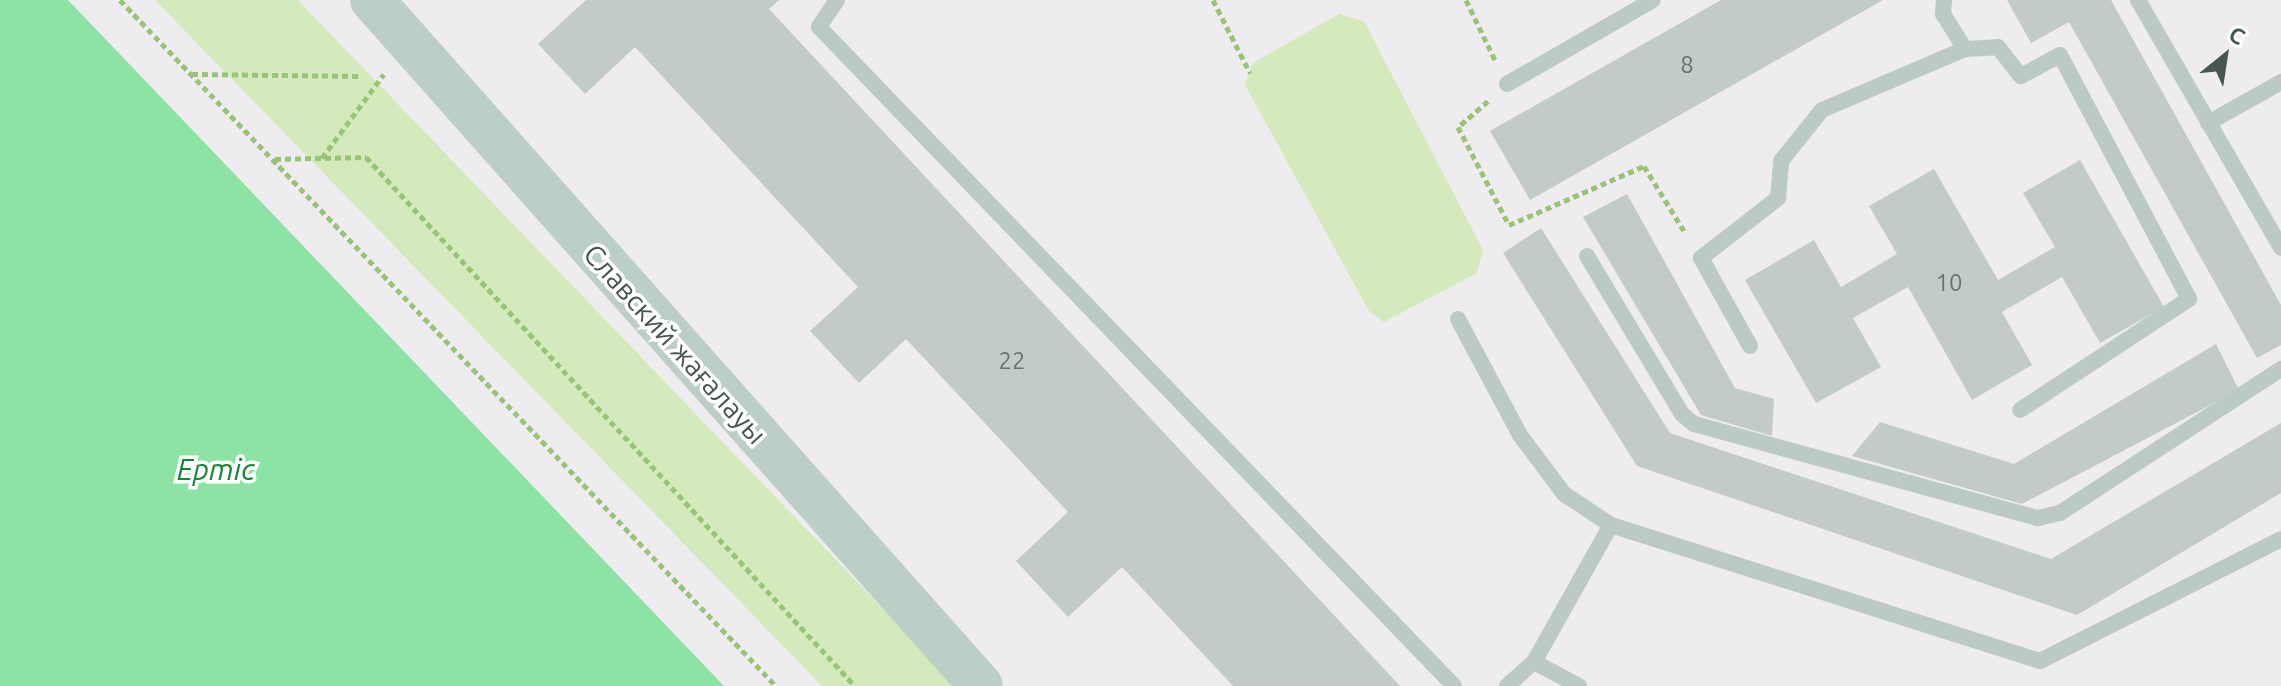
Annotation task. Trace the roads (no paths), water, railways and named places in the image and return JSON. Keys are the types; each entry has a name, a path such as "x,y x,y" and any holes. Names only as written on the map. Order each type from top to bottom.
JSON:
{"street":[{"name":"Славский жағалауы","path":"372,0 981,686"}],"lane":[{"path":"837,0 819,27 1454,686"},
{"path":"1507,84 1653,0"},
{"path":"2138,0 2281,248"},
{"path":"1940,5 1965,49"},
{"path":"1750,346 1701,258 1778,198 1781,161 1822,110 1965,49 1998,47 2021,76 2060,55 2189,299 2020,410"},
{"path":"2208,123 2281,82"},
{"path":"1587,256 1682,414 1694,424 2003,512 2038,518 2060,513 2281,369"},
{"path":"1458,319 1520,435 1564,494 1611,525 2040,661 2281,539"},
{"path":"1507,686 1534,662 1611,525"},
{"path":"1534,662 1579,686"}],"water":[{"name":"Ертіс","path":"0,0 68,0 724,686 0,686"}]}
